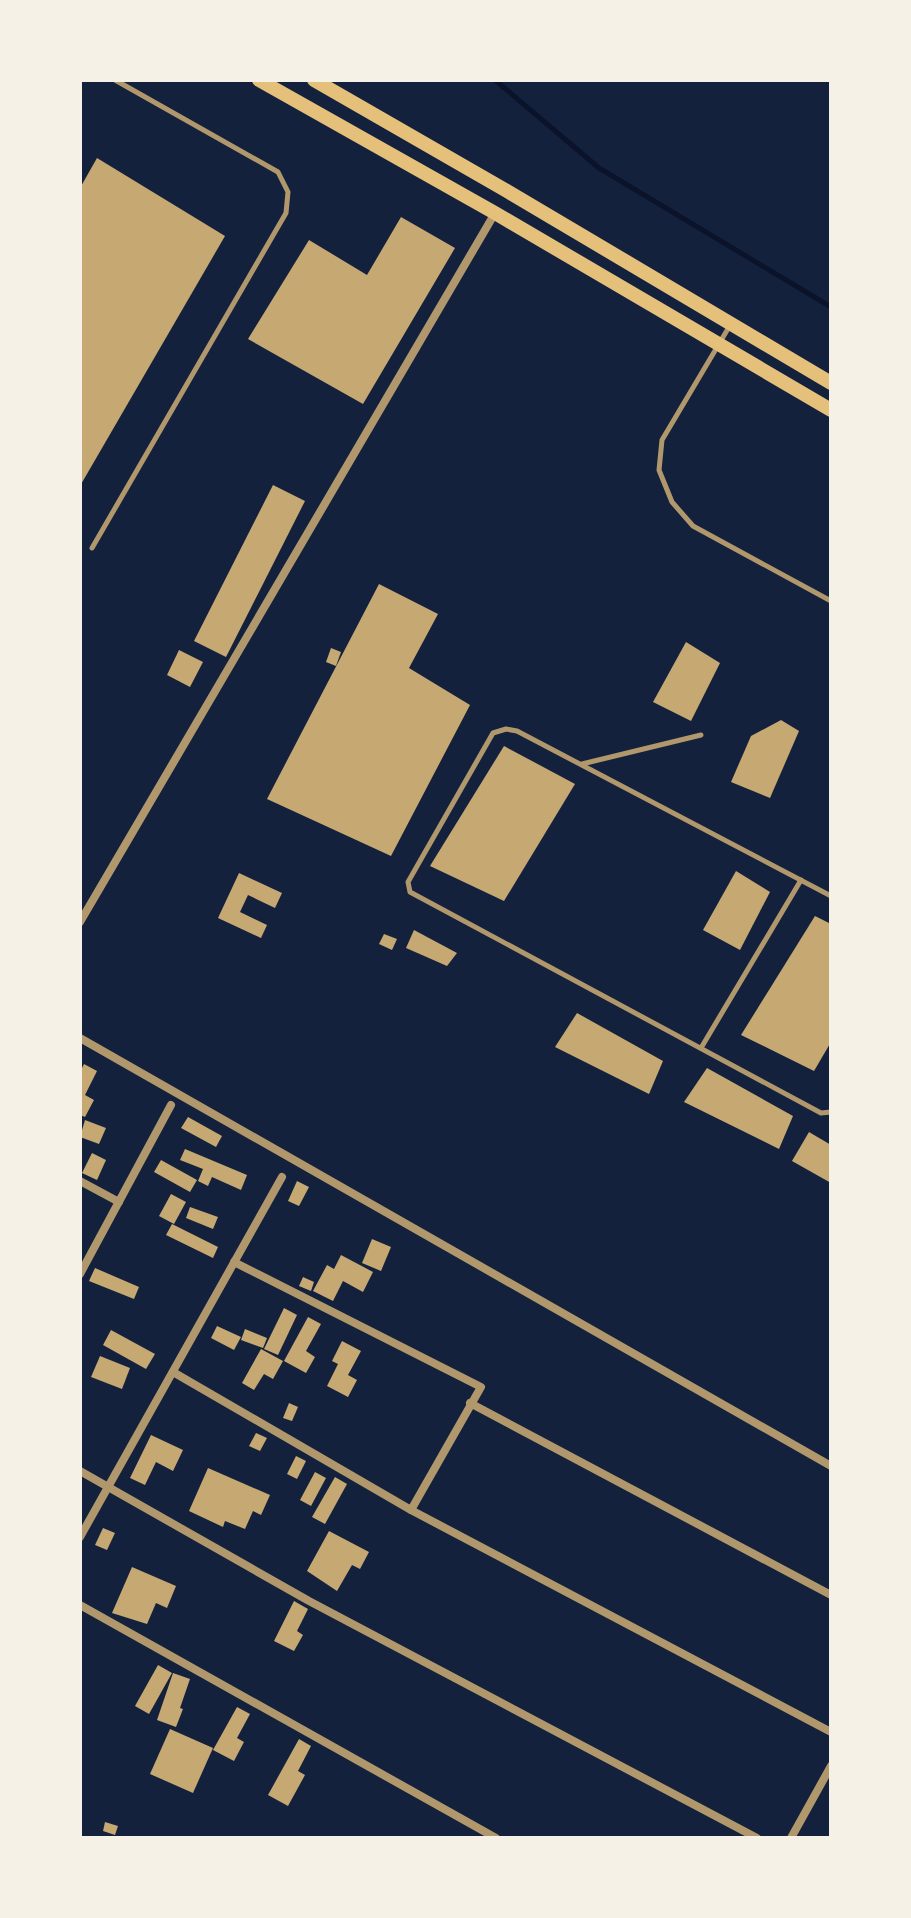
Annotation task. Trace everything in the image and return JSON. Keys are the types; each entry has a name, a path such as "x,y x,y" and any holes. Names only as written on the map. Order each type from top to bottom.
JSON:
{"main road":[{"path":"259,80 495,213 831,410"},
{"path":"314,80 831,383"}],"street":[{"path":"80,922 495,213"},
{"path":"80,1038 831,1466"},
{"path":"80,1274 171,1105"},
{"path":"80,1537 282,1177"},
{"path":"80,1181 119,1202"},
{"path":"234,1262 481,1387 411,1510"},
{"path":"173,1372 411,1510 831,1732"},
{"path":"470,1403 831,1595"},
{"path":"80,1471 309,1601 757,1838"},
{"path":"80,1605 496,1838"},
{"path":"791,1838 831,1766"}],"lane":[{"path":"92,548 286,213 288,192 278,172 115,80"},
{"path":"732,323 662,440 659,470 672,502 693,526 831,601"},
{"path":"831,896 517,731 506,729 493,733 408,882 410,892 821,1113 831,1112"},
{"path":"581,764 701,735"},
{"path":"701,1048 801,880"}],"building":[{"path":"97,158 225,236 80,486 80,188"},
{"path":"401,217 455,248 363,404 248,339 309,240 367,275"},
{"path":"273,485 305,501 226,657 194,641"},
{"path":"379,584 438,614 409,668 470,705 391,856 267,799"},
{"path":"686,642 720,663 691,721 653,702"},
{"path":"331,648 341,652 336,666 326,662"},
{"path":"179,650 203,662 190,687 167,675"},
{"path":"781,720 799,731 770,798 731,782 751,736"},
{"path":"504,746 575,784 504,901 430,866"},
{"path":"736,871 770,892 740,950 703,930"},
{"path":"239,873 282,893 275,908 248,895 240,912 267,925 261,938 218,918"},
{"path":"815,916 831,924 831,1042 814,1071 741,1035"},
{"path":"414,930 457,953 447,966 406,948"},
{"path":"384,934 397,939 392,950 379,944"},
{"path":"577,1013 663,1061 649,1094 555,1047"},
{"path":"84,1064 97,1071 85,1095 94,1100 85,1117 80,1115 80,1072"},
{"path":"707,1068 793,1116 779,1149 684,1102"},
{"path":"188,1117 222,1136 216,1147 181,1128"},
{"path":"85,1120 106,1128 99,1144 80,1137"},
{"path":"809,1132 831,1145 831,1183 792,1161"},
{"path":"185,1149 247,1175 241,1190 212,1177 208,1186 198,1181 203,1169 180,1160"},
{"path":"92,1153 106,1160 97,1180 82,1173"},
{"path":"161,1160 197,1180 190,1192 154,1172"},
{"path":"297,1181 309,1187 299,1206 288,1201"},
{"path":"171,1194 186,1202 174,1224 159,1216"},
{"path":"190,1207 218,1217 213,1229 186,1218"},
{"path":"172,1224 218,1247 213,1258 166,1235"},
{"path":"372,1239 391,1247 381,1271 362,1263"},
{"path":"341,1255 373,1272 363,1292 343,1281 333,1301 313,1291 327,1265 334,1269"},
{"path":"95,1268 139,1287 134,1299 89,1281"},
{"path":"303,1277 314,1282 311,1291 299,1286"},
{"path":"284,1308 297,1315 278,1355 264,1349"},
{"path":"308,1317 321,1324 306,1351 315,1357 306,1373 284,1361"},
{"path":"217,1326 241,1337 234,1350 211,1338"},
{"path":"245,1329 267,1338 263,1348 241,1340"},
{"path":"111,1330 155,1354 146,1369 103,1345"},
{"path":"342,1341 361,1351 348,1375 357,1380 348,1397 327,1386 338,1364 332,1361"},
{"path":"261,1349 283,1361 273,1379 264,1374 254,1390 242,1383"},
{"path":"100,1356 130,1368 122,1389 91,1377"},
{"path":"289,1403 298,1407 292,1421 283,1418"},
{"path":"256,1433 267,1438 260,1451 249,1446"},
{"path":"151,1435 183,1450 173,1471 156,1462 145,1485 130,1478"},
{"path":"296,1456 306,1461 297,1479 287,1474"},
{"path":"208,1468 270,1495 261,1515 253,1511 245,1529 225,1521 223,1527 189,1511"},
{"path":"315,1472 326,1478 311,1506 300,1500"},
{"path":"335,1477 347,1484 325,1524 312,1517"},
{"path":"103,1528 115,1533 107,1550 95,1545"},
{"path":"329,1531 369,1552 360,1569 352,1565 337,1591 307,1571"},
{"path":"132,1567 176,1586 167,1608 156,1603 147,1624 112,1613"},
{"path":"294,1601 308,1609 297,1631 303,1635 294,1651 274,1641"},
{"path":"158,1665 172,1673 149,1714 135,1706"},
{"path":"173,1673 190,1679 176,1727 157,1720"},
{"path":"237,1707 250,1714 237,1738 244,1742 234,1761 213,1750"},
{"path":"170,1729 213,1748 193,1793 150,1774"},
{"path":"299,1739 311,1746 298,1771 305,1775 288,1806 268,1795"},
{"path":"105,1822 118,1826 115,1835 103,1831"}],"waterway":[{"path":"495,80 599,168 831,307"}]}
